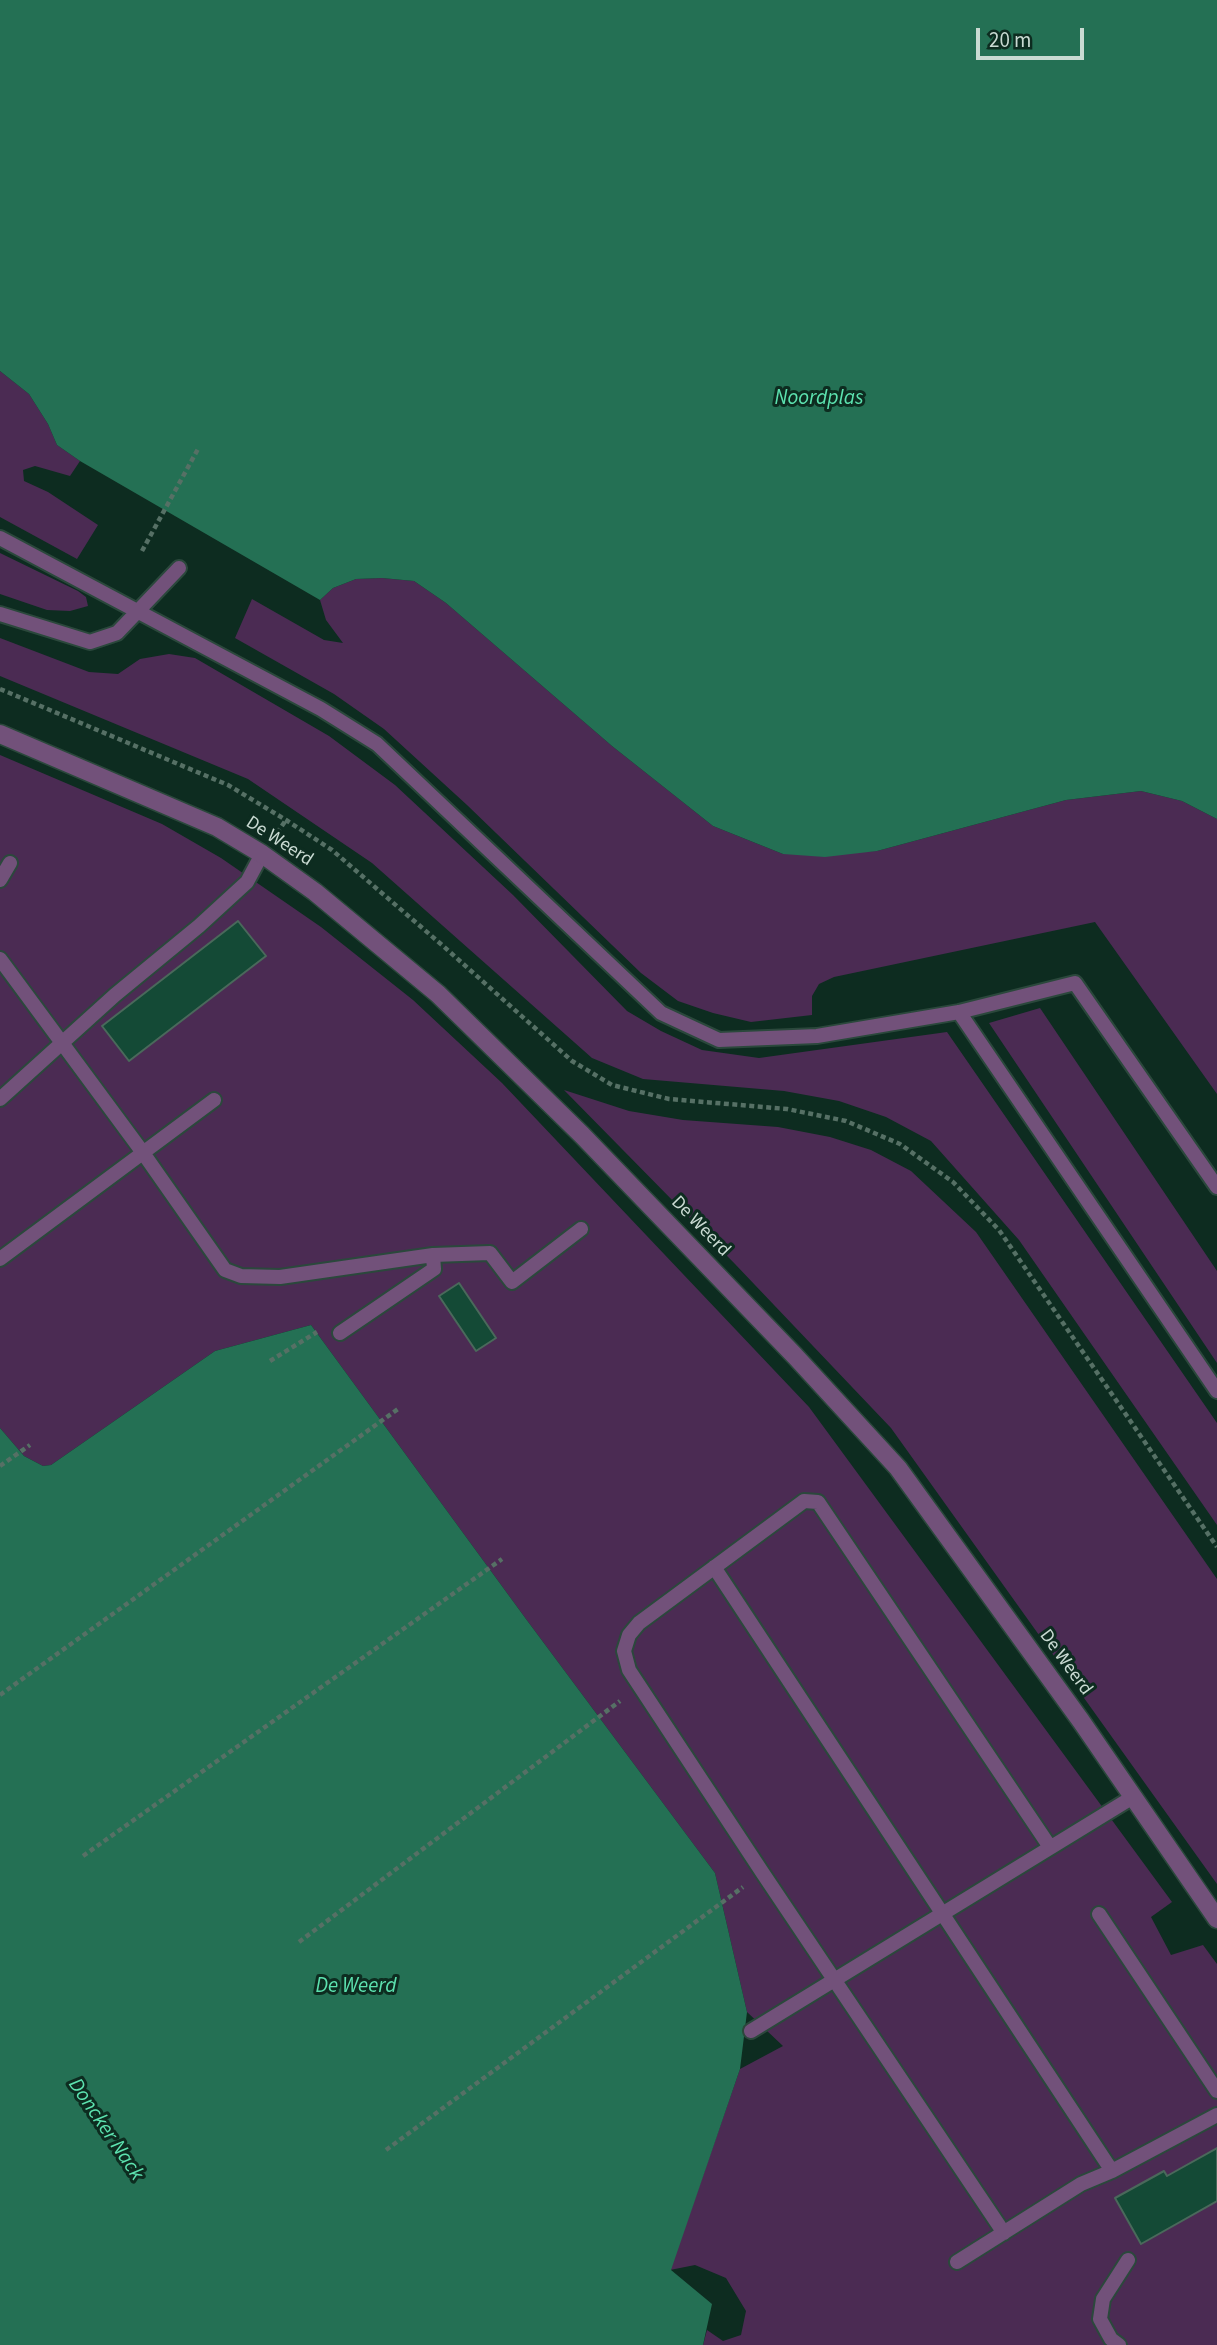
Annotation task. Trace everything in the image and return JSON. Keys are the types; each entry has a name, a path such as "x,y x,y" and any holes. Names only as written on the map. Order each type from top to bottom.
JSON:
{"street":[{"name":"De Weerd","path":"0,734 217,827 262,854 316,892 438,994 582,1135 795,1356 898,1468 1217,1919"}],"lane":[{"path":"0,538 321,709 377,744 661,1013 719,1040 817,1036 959,1012 1075,983 1217,1186"},
{"path":"0,614 89,642 117,633 178,568"},
{"path":"0,1099 115,995 199,926 247,882 262,854"},
{"path":"0,880 10,863"},
{"path":"0,959 144,1153 225,1270 241,1276 280,1277 433,1255 490,1253 512,1282 581,1229"},
{"path":"959,1012 1217,1391"},
{"path":"0,1259 214,1100"},
{"path":"340,1333 435,1269 433,1255"},
{"path":"1004,2233 629,1670 624,1651 629,1635 639,1623 804,1501 818,1502 1051,1847"},
{"path":"714,1567 1112,2171"},
{"path":"751,2031 1133,1797"},
{"path":"1099,1913 1217,2091"},
{"path":"957,2262 1082,2184 1217,2115"},
{"path":"1119,2345 1111,2339 1100,2319 1103,2299 1128,2260"}],"path":[{"path":"142,551 198,449"},
{"path":"0,689 228,785 286,820 332,850 572,1061 612,1085 668,1099 787,1109 846,1121 900,1144 953,1182 999,1230 1217,1547"},
{"path":"270,1361 325,1327"},
{"path":"0,1695 398,1409"},
{"path":"0,1466 30,1445"},
{"path":"83,1856 502,1559"},
{"path":"299,1942 627,1696"},
{"path":"386,2150 741,1889"}],"shaded area":[{"path":"0,371 29,394 48,424 57,445 80,461 70,476 35,466 23,470 24,481 48,492 98,525 77,559 0,517"},
{"path":"0,553 78,591 86,597 88,606 70,611 47,610 0,594"},
{"path":"356,579 414,581 446,603 612,746 713,826 783,854 877,851 1066,800 1141,791 1182,801 1217,819 1217,1094 1095,922 834,977 819,984 812,996 812,1015 751,1022 678,1001 641,973 384,729 334,694 235,638 252,599 324,640 343,643 326,620 320,600 333,588"},
{"path":"0,638 89,672 118,674 140,659 169,654 195,658 329,736 395,785 513,895 627,1011 702,1050 759,1058 947,1032 1217,1423 1217,1525 1019,1240 931,1141 886,1117 839,1101 784,1091 643,1079 592,1058 372,863 248,779 0,676"},
{"path":"0,755 162,824 221,858 321,927 413,1000 502,1083 809,1407 1172,1902 1151,1917 1171,1955 1203,1945 1217,1964 1217,2345 703,2345 707,2330 723,2341 741,2335 746,2311 726,2278 695,2265 670,2270 740,2069 783,2046 747,2012 715,1873 311,1325 215,1351 51,1465 43,1466 24,1456 0,1428"},
{"path":"1040,1008 1217,1271 1217,1363 989,1023"},
{"path":"564,1090 629,1111 683,1120 778,1127 830,1137 871,1150 911,1171 976,1232 1217,1579 1217,1884 891,1428"}],"water":[{"name":"Noordplas","path":"0,0 1217,0 1217,819 1182,801 1141,791 1066,800 877,851 825,857 783,854 713,826 612,746 446,603 414,581 356,579 333,588 320,600 80,461 57,445 48,424 29,394 0,371"},
{"name":"De Weerd","path":"311,1325 715,1873 747,2012 740,2069 671,2270 712,2304 703,2345 0,2345 0,1428 24,1456 43,1466 51,1465 215,1351"}],"building":[{"path":"238,921 266,956 129,1061 102,1026"},
{"path":"459,1283 496,1338 476,1351 439,1296"},
{"path":"1217,2148 1217,2201 1141,2244 1115,2198 1164,2171 1167,2176"}],"water label":[{"name":"Doncker Nack","path":"105,2130"}]}
